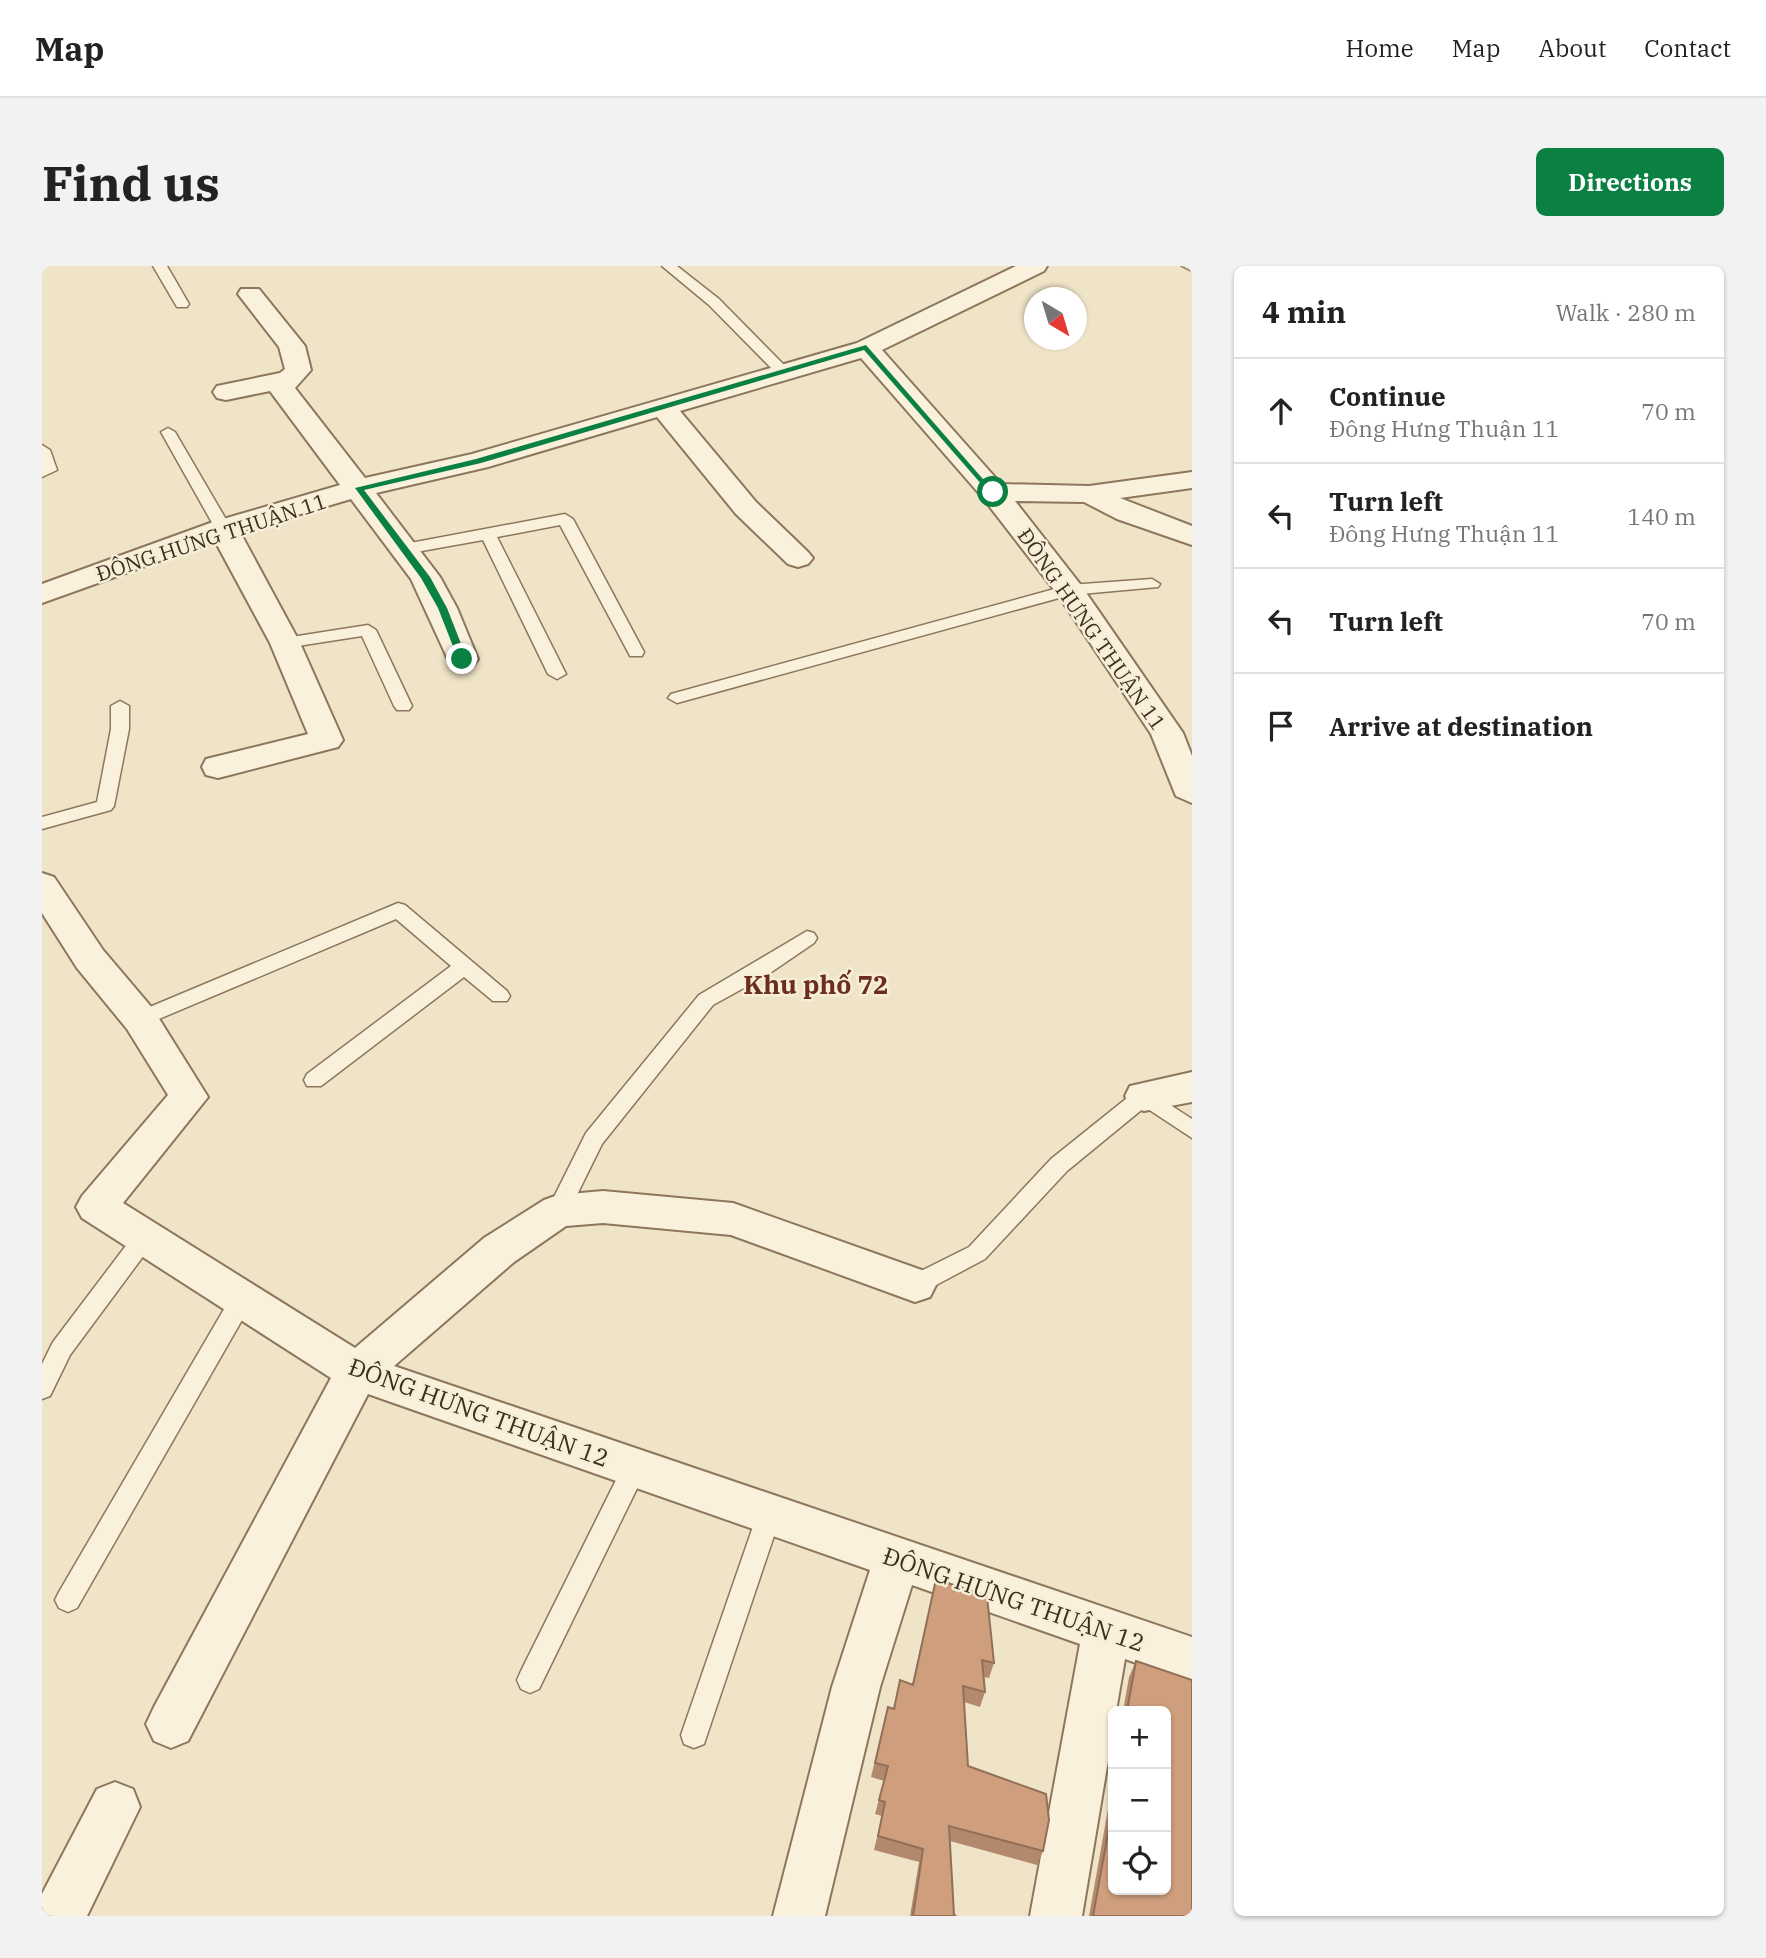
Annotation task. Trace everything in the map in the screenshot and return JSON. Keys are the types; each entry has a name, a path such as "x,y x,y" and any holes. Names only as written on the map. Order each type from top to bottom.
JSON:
{"street":[{"name":"ĐÔNG HƯNG THUẬN 11","path":"42,594 223,527 359,488 478,461 664,408 782,370 866,348 960,305 1035,266"},
{"path":"250,294 292,346 299,370 281,387 405,549 442,608 462,659"},
{"name":"ĐÔNG HƯNG THUẬN 11","path":"866,348 993,492 1069,590 1167,733 1188,788 1192,792"},
{"path":"226,392 289,379"},
{"path":"664,408 746,508 798,558"},
{"path":"993,492 1090,494 1192,480"},
{"path":"1090,494 1186,540"},
{"path":"218,767 327,740 285,643 223,527"},
{"name":"ĐÔNG HƯNG THUẬN 12","path":"42,885 90,959 140,1019 189,1097 96,1207 357,1372 1192,1660"},
{"path":"1144,1096 1178,1092 1192,1086"},
{"path":"171,1724 357,1372 499,1250 558,1211 603,1208 733,1219 915,1285"},
{"path":"799,1916 856,1687 897,1558"},
{"path":"1056,1916 1106,1631"},
{"path":"60,1916 115,1807"}],"lane":[{"path":"160,266 182,304"},
{"path":"669,266 714,302 782,370"},
{"path":"168,432 223,527"},
{"path":"42,450 49,470 42,472"},
{"path":"405,549 565,519 636,652"},
{"path":"488,534 557,674"},
{"path":"677,698 1069,590 1152,584"},
{"path":"285,643 368,630 403,706"},
{"path":"42,823 105,806 120,729 120,706"},
{"path":"140,1019 398,910 500,996"},
{"path":"558,1211 594,1139 706,1000 760,970 807,938"},
{"path":"314,1080 465,966"},
{"path":"915,1285 977,1253 1059,1165 1144,1096 1192,1129"},
{"path":"42,1389 61,1349 145,1237"},
{"path":"68,1600 242,1299"},
{"path":"530,1680 635,1468"},
{"path":"694,1735 769,1514"}],"building":[{"path":"936,1579 987,1596 994,1663 982,1660 985,1692 963,1686 968,1766 1046,1794 1049,1820 1043,1851 949,1826 956,1916 913,1916 923,1849 878,1836 885,1802 879,1800 888,1766 875,1763 888,1707 894,1709 900,1680 913,1685"},
{"path":"1136,1661 1192,1680 1192,1916 1093,1916 1108,1834 1108,1895 1171,1895 1171,1706 1128,1706"}],"district":[{"name":"Khu phố 72","path":"816,984"}],"route":[{"path":"462,659 442,608 425,577 359,488 478,461 664,408 782,370 866,348 993,492"}]}
